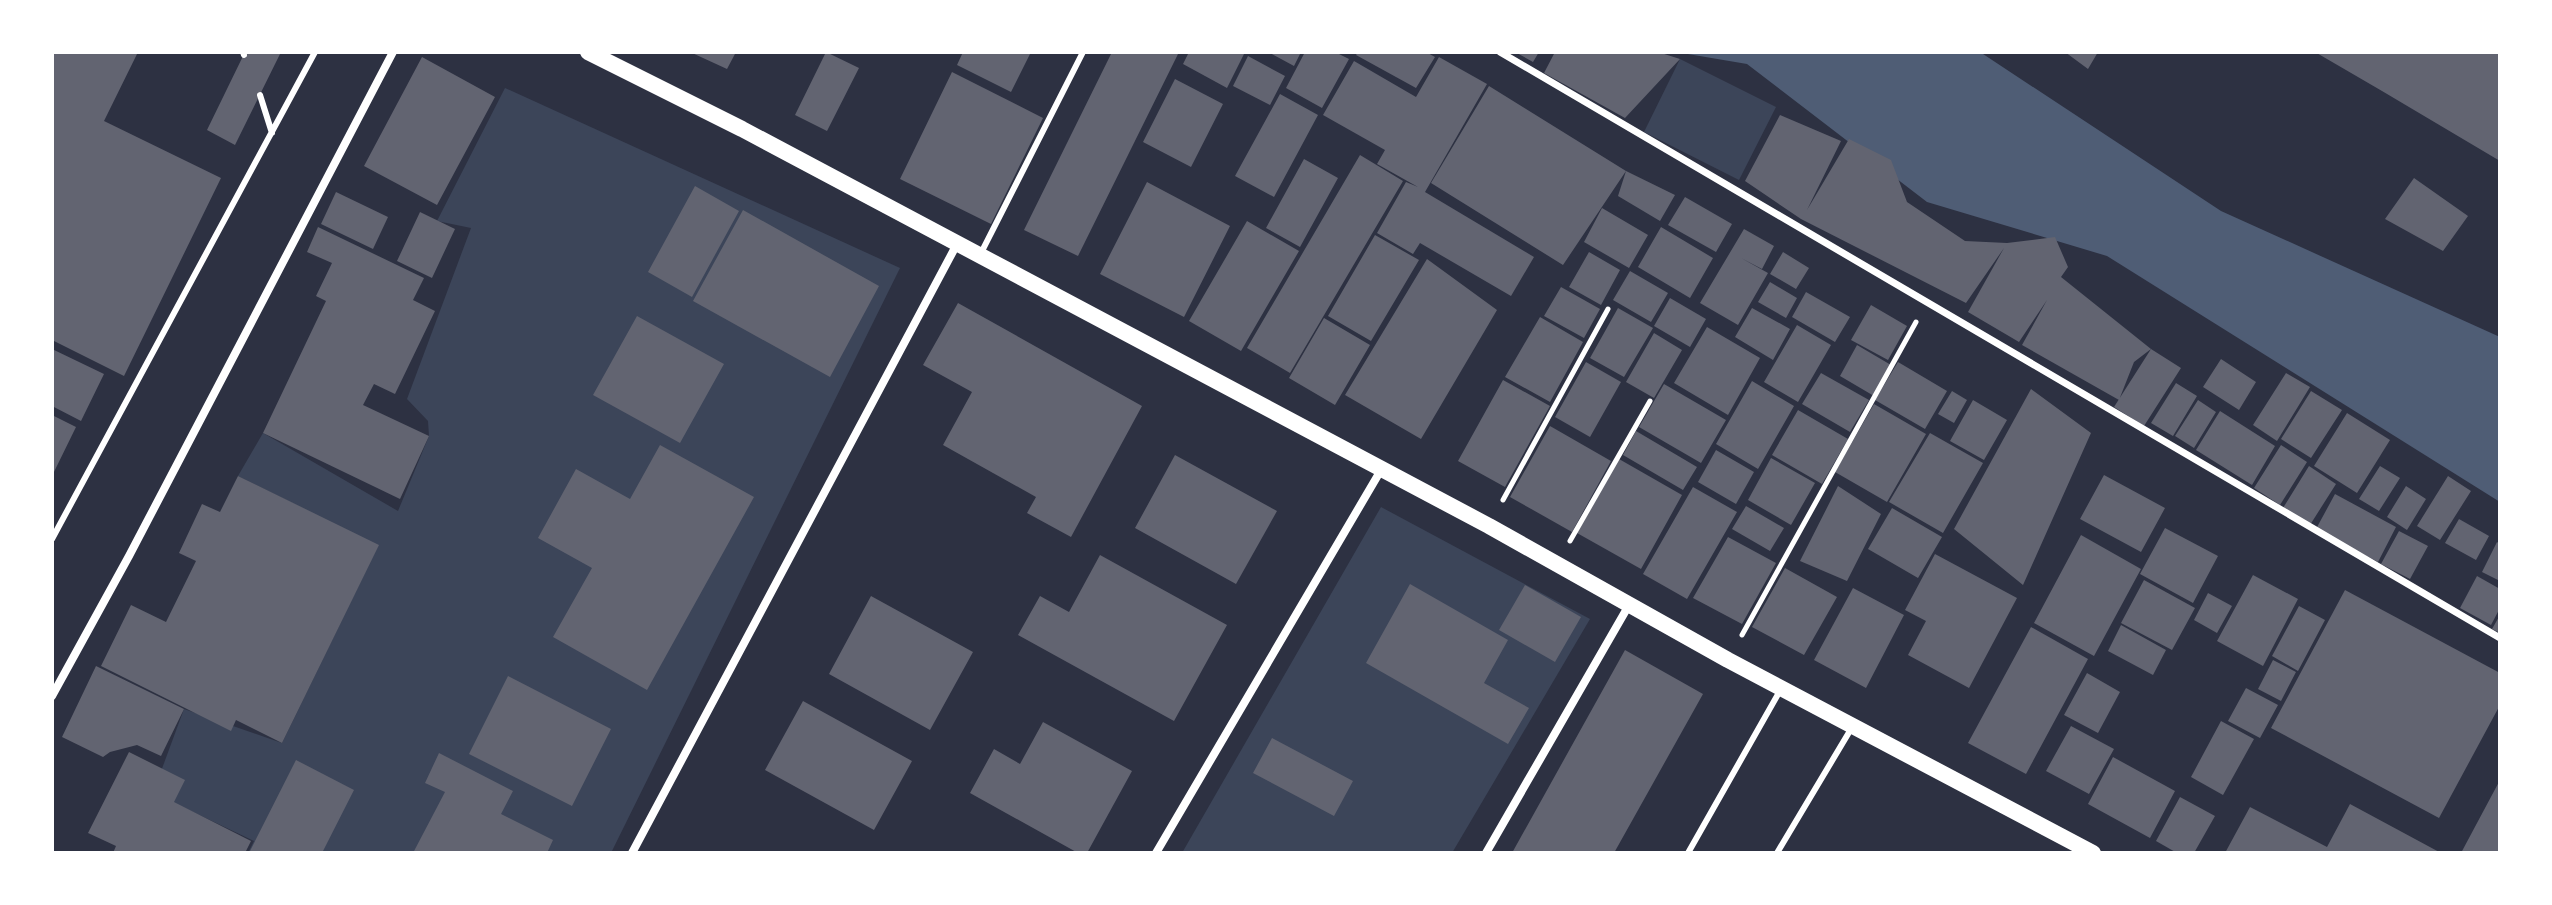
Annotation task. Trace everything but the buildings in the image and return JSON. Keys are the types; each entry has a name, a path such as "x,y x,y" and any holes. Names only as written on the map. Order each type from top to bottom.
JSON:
{"main road":[{"path":"588,52 742,129 1489,526 1781,689 2082,850"}],"street":[{"path":"52,696 129,556 393,52"},
{"path":"1500,52 2500,638"},
{"path":"632,853 957,244"},
{"path":"1156,853 1381,470"},
{"path":"1486,853 1629,605"}],"lane":[{"path":"52,539 315,52"},
{"path":"979,256 1083,52"},
{"path":"260,95 272,133"},
{"path":"1688,853 1781,689"},
{"path":"1777,853 1853,726"}],"path":[{"path":"1728,660 1927,301"},
{"path":"1489,526 1608,309"},
{"path":"1557,563 1650,401"}],"shaded area":[{"path":"1676,52 1980,52 2221,211 2500,337 2500,502 2107,256 1927,202 1747,64"},
{"path":"1680,59 1776,107 1739,180 1644,132"},
{"path":"505,88 900,268 611,853 248,853 254,841 153,793 184,709 282,743 378,546 238,476 263,433 398,511 429,436 428,421 407,399 471,228 437,221"},
{"path":"1381,507 1590,619 1452,853 1182,853"}]}
